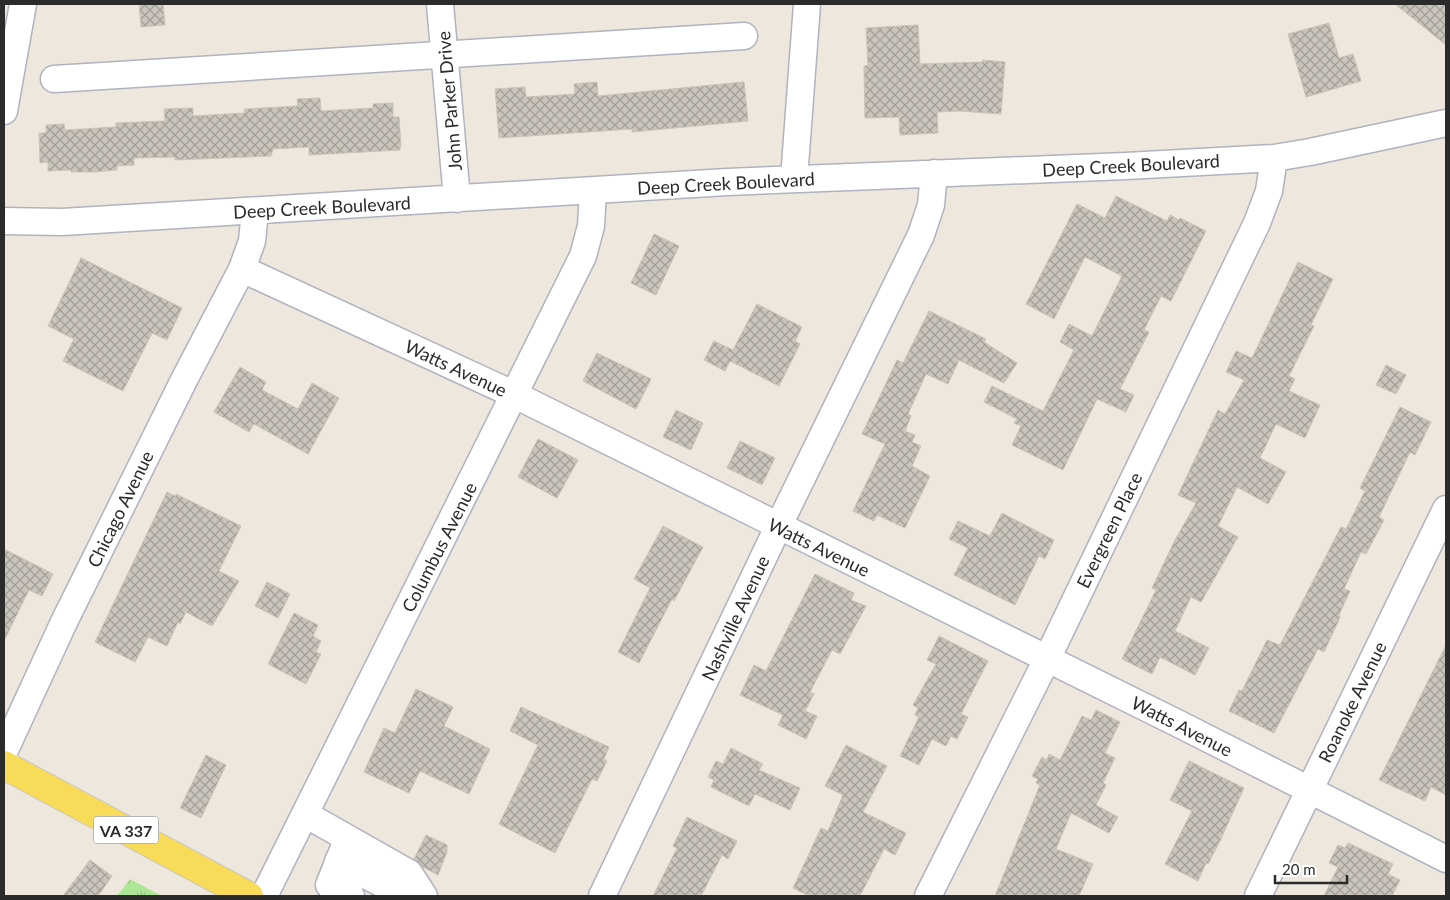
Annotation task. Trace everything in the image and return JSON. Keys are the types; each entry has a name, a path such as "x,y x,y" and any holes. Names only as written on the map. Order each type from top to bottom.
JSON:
{"main road":[{"name":"VA 337","path":"4,765 249,896"}],"street":[{"path":"4,111 23,4"},
{"name":"John Parker Drive","path":"440,4 457,199"},
{"path":"794,179 807,4"},
{"path":"54,79 744,36"},
{"name":"Deep Creek Boulevard","path":"4,221 62,222 794,179 1126,166 1274,158 1446,123"},
{"name":"Evergreen Place","path":"928,896 1047,659 1257,223 1269,191 1274,158"},
{"name":"Nashville Avenue","path":"602,896 920,235 931,205 934,173"},
{"name":"Columbus Avenue","path":"264,896 515,396 583,256 591,226 593,191"},
{"path":"242,269 252,241 255,211"},
{"name":"Watts Avenue","path":"242,269 515,396 1446,859"},
{"name":"Chicago Avenue","path":"4,752 68,613 184,380 242,269"},
{"name":"Roanoke Avenue","path":"1258,896 1446,509"},
{"path":"306,814 343,849 406,896"},
{"path":"343,849 329,885 351,896"},
{"path":"343,849 409,873 424,896"}],"green space":[{"path":"130,879 162,896 117,896"}],"building":[{"path":"139,4 163,4 165,25 141,27"},
{"path":"1395,4 1446,4 1446,45"},
{"path":"1329,23 1339,58 1353,54 1361,81 1306,97 1288,34"},
{"path":"918,25 920,64 982,62 983,60 1005,62 1001,114 960,111 937,112 938,133 900,135 899,117 865,118 864,66 868,65 866,28"},
{"path":"597,82 598,96 744,82 748,121 632,132 632,129 499,138 495,89 525,87 526,97 575,94 574,84"},
{"path":"320,98 321,111 373,108 373,104 393,103 393,117 399,117 400,150 309,155 309,147 273,149 271,156 175,160 175,157 134,158 134,165 117,166 117,170 94,172 48,171 48,162 40,163 39,133 46,133 46,125 64,124 65,130 116,127 116,123 165,121 164,109 193,108 193,116 245,113 244,109 298,106 297,99"},
{"path":"1116,196 1167,221 1170,215 1206,231 1171,301 1161,296 1144,330 1149,332 1120,389 1134,395 1126,412 1097,399 1063,470 1012,445 1021,426 1014,423 1017,419 984,402 992,386 1043,411 1074,350 1060,342 1069,324 1092,336 1122,276 1085,257 1054,319 1026,304 1077,204 1105,218"},
{"path":"654,234 679,246 656,295 631,283"},
{"path":"81,258 182,308 167,340 152,333 123,391 63,361 74,339 48,326"},
{"path":"1298,262 1333,279 1311,325 1314,326 1289,376 1295,379 1289,391 1320,405 1305,438 1276,424 1260,458 1286,472 1268,504 1237,487 1218,526 1238,537 1201,602 1191,597 1175,631 1209,648 1195,675 1160,657 1152,674 1122,659 1156,590 1152,588 1175,540 1196,503 1178,495 1218,410 1225,414 1244,380 1226,372 1236,351 1252,358"},
{"path":"757,304 802,327 795,341 800,344 779,386 730,361 725,371 704,360 714,341 733,350"},
{"path":"929,311 986,339 984,342 1017,363 1004,383 959,360 948,384 926,374 908,414 911,416 905,431 915,435 912,442 921,446 912,466 930,476 905,528 877,515 874,521 853,511 885,444 862,434 897,360 903,363"},
{"path":"597,353 651,379 636,409 583,381"},
{"path":"1386,365 1406,375 1396,394 1376,385"},
{"path":"240,367 266,382 262,390 298,409 312,383 339,398 308,454 254,424 249,432 214,412"},
{"path":"1400,407 1431,422 1415,455 1410,452 1379,517 1384,520 1366,554 1361,552 1344,589 1350,591 1324,652 1318,649 1274,733 1229,711 1239,690 1242,691 1267,640 1280,645 1341,527 1346,529 1365,491 1360,488"},
{"path":"676,410 703,423 691,450 663,437"},
{"path":"538,439 578,460 557,498 518,477"},
{"path":"740,441 775,458 762,485 727,468"},
{"path":"167,492 175,496 176,494 241,526 219,571 239,581 212,626 186,612 180,624 178,622 167,646 148,637 135,662 95,642"},
{"path":"1002,513 1054,540 1045,559 1039,556 1015,605 954,575 968,548 949,539 958,521 990,536"},
{"path":"663,526 703,547 674,601 672,599 639,663 618,652 650,588 634,579"},
{"path":"4,549 53,574 42,596 29,590 4,641"},
{"path":"815,574 854,593 851,600 866,606 840,654 832,650 810,692 814,694 805,711 817,716 806,739 778,725 783,715 740,695 754,665 766,671"},
{"path":"267,582 290,594 278,618 255,606"},
{"path":"294,613 318,625 313,636 321,641 316,652 321,654 306,684 268,664"},
{"path":"939,636 988,661 961,714 968,717 957,739 951,736 946,746 932,739 919,765 900,756 919,717 915,715 918,708 913,705 936,664 927,660"},
{"path":"1446,645 1446,795 1431,787 1425,801 1379,780"},
{"path":"416,689 453,707 444,726 490,749 469,794 420,771 409,793 364,772 384,728 395,733"},
{"path":"521,707 609,747 604,759 607,761 597,781 592,779 555,853 499,824 538,745 510,731"},
{"path":"1096,710 1120,722 1105,753 1115,758 1103,783 1106,785 1096,805 1118,817 1109,833 1071,813 1056,849 1093,864 1079,896 995,896 1040,785 1036,783 1038,779 1032,776 1042,757 1047,760 1049,754 1060,760 1082,716 1091,720"},
{"path":"846,745 887,766 863,812 906,833 895,855 884,849 860,896 809,896 793,888 821,828 828,831 843,795 825,786"},
{"path":"731,748 763,764 759,770 800,788 790,810 755,794 749,806 711,787 714,780 708,777 716,761 723,764"},
{"path":"206,755 226,765 201,818 180,808"},
{"path":"1189,761 1244,788 1220,841 1208,864 1206,863 1198,881 1165,864 1192,811 1170,800"},
{"path":"687,817 737,841 728,859 722,855 701,896 653,896 677,848 673,846"},
{"path":"426,835 447,845 447,852 438,875 423,867 414,859"},
{"path":"1348,843 1393,864 1388,874 1400,880 1392,896 1324,896 1338,867 1329,863 1338,845 1345,848"},
{"path":"90,860 112,876 98,896 63,896"}]}
